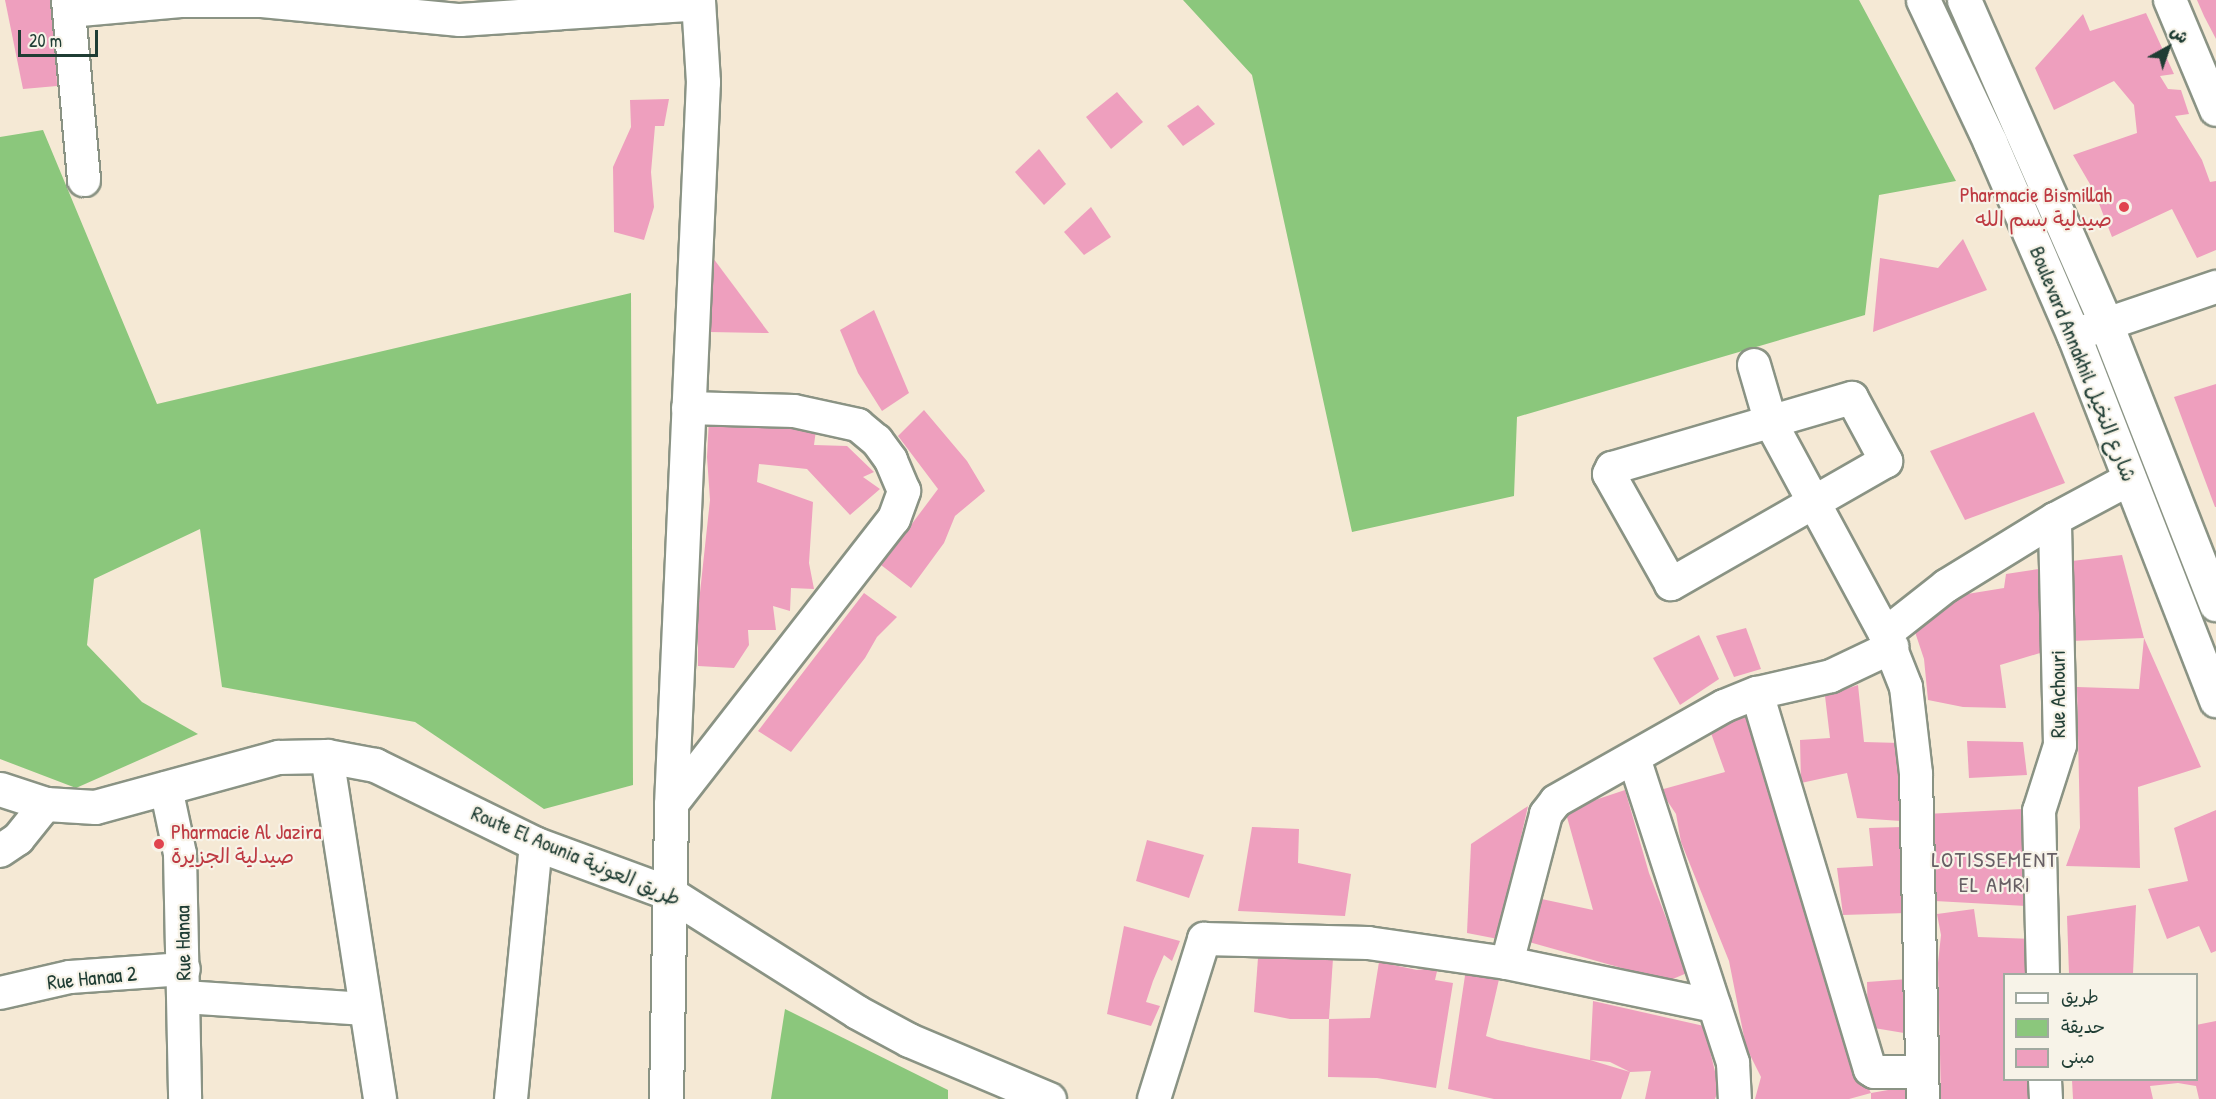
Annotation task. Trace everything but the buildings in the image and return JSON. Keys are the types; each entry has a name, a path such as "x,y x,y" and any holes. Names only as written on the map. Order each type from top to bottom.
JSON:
{"street":[{"name":"Boulevard Annakhil شارع النخيل","path":"1923,0 1990,141 2074,336 2216,699"},
{"name":"Boulevard Annakhil شارع النخيل","path":"1964,0 2106,324 2216,604"},
{"path":"2170,0 2216,110"},
{"path":"84,180 69,6 182,1 262,1 460,20 698,2 703,82 671,805 666,1099"},
{"path":"2074,336 2216,287"},
{"path":"1754,365 1771,423 1888,641 1906,687 1916,774 1923,1085 1870,1069 1757,693"},
{"path":"1850,397 1886,459 1814,504 1671,584 1609,474 1612,468 1771,423 1850,397"},
{"path":"671,805 894,519 904,491 891,460 877,441 858,426 794,411 688,408"},
{"path":"1506,963 1550,806 1724,706 1757,693 1831,676 1888,641 1946,586 2055,519 2130,479"},
{"name":"Rue Achouri","path":"2043,973 2039,811 2060,745 2055,519"},
{"path":"327,756 380,1099"},
{"name":"Route El Aounia طريق العونية","path":"0,789 46,804 95,807 278,757 327,756 375,765 536,844 669,893 899,1034 1049,1099"},
{"path":"1634,758 1737,1077 1735,1099"},
{"name":"Rue Hanaa","path":"166,788 180,854 185,1099"},
{"path":"0,851 11,846 46,804"},
{"path":"511,1099 536,844"},
{"path":"1154,1099 1204,939 1368,943 1506,963 1715,1006"},
{"name":"Rue Hanaa 2","path":"0,993 70,977 184,983 366,1009"},
{"path":"2045,1081 2046,1099"}],"green space":[{"path":"1183,0 1859,0 1956,181 1879,195 1865,315 1517,417 1514,496 1352,532 1252,75"},
{"path":"43,130 157,404 631,293 633,785 544,809 415,722 222,687 200,529 94,579 87,645 142,702 198,734 76,788 0,759 0,137"},
{"path":"785,1009 948,1090 948,1099 771,1099"}],"place":[{"name":"Pharmacie Bismillah صيدلية بسم الله","path":"2124,207"},
{"name":"Pharmacie Al Jazira صيدلية الجزيرة","path":"159,844"}],"district":[{"name":"LOTISSEMENT EL AMRI","path":"1995,872"}]}
